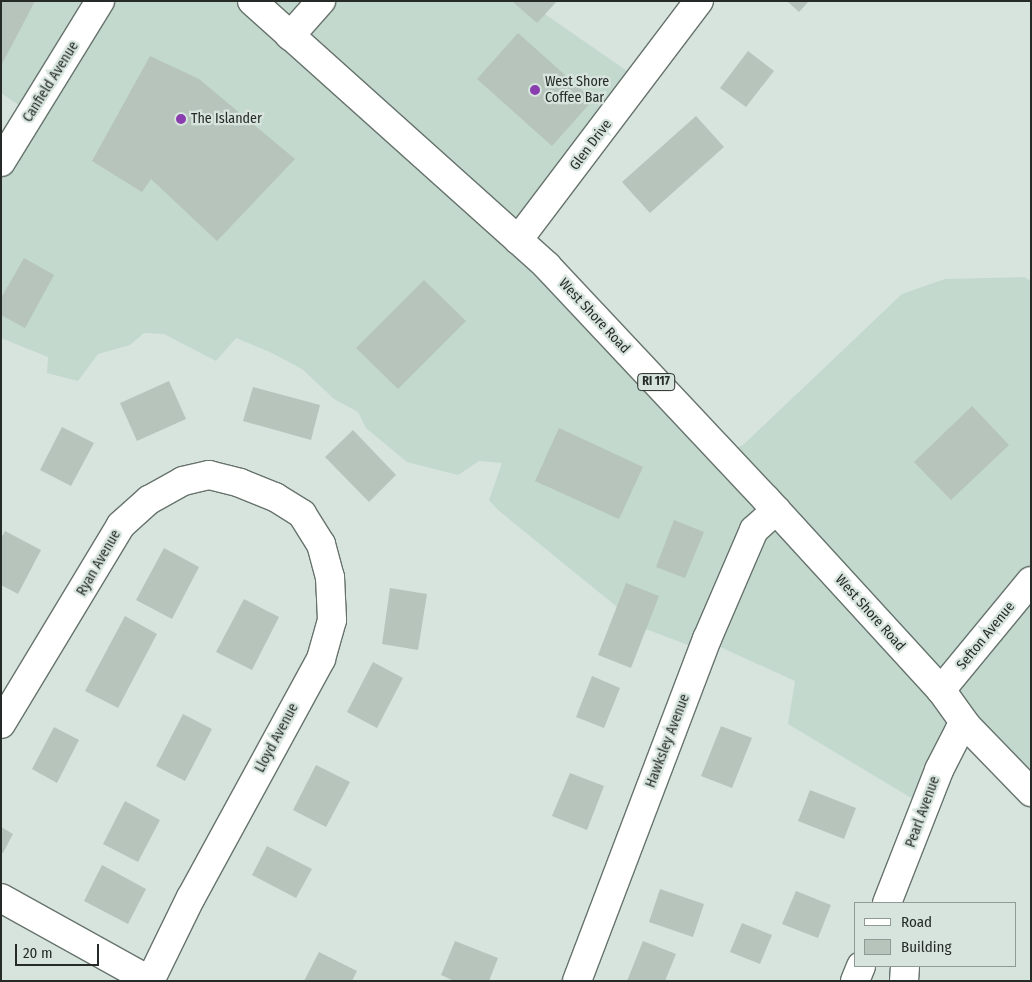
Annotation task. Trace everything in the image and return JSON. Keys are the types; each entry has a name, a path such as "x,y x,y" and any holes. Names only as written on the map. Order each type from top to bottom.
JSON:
{"street":[{"name":"Canfield Avenue","path":"1,162 100,1"},
{"name":"West Shore Road","path":"252,1 551,271 776,510 941,690 967,726 1031,792"},
{"path":"290,36 321,1"},
{"name":"Glen Drive","path":"518,240 699,1"},
{"name":"Ryan Avenue","path":"1,724 122,524 150,500 183,481 209,475 240,483 276,498"},
{"name":"Lloyd Avenue","path":"151,981 191,897 321,659 332,620 330,577 321,544 302,514 276,498"},
{"name":"Hawksley Avenue","path":"577,981 707,639 754,530 776,510"},
{"name":"Sefton Avenue","path":"941,690 1031,581"},
{"name":"Pearl Avenue","path":"887,902 939,770 960,732 967,726"},
{"path":"908,902 910,847"},
{"path":"1,898 151,981"},
{"path":"855,981 861,967"},
{"path":"904,981 905,967"}],"shaded area":[{"path":"1,1 526,1 640,80 533,235 736,448 743,445 902,294 945,279 1024,277 1031,281 1031,776 977,718 928,808 788,724 795,681 718,646 704,651 643,628 498,510 489,500 502,463 479,461 458,475 407,462 366,428 358,412 334,399 302,369 270,352 236,338 216,361 164,334 144,333 130,345 98,354 78,381 47,373 48,357 1,338 1,180 35,116 1,93"}],"building":[{"path":"1,1 35,1 1,66"},
{"path":"512,1 557,1 537,23"},
{"path":"787,1 809,1 799,12"},
{"name":"West Shore Coffee Bar","path":"518,33 593,100 552,146 477,79"},
{"path":"748,51 774,71 746,107 720,88"},
{"name":"The Islander","path":"150,56 199,79 295,159 217,241 151,179 142,192 92,161"},
{"path":"696,116 724,147 650,213 622,182"},
{"path":"24,258 54,275 25,328 1,315 1,298"},
{"path":"424,280 466,321 398,389 356,348"},
{"path":"169,381 186,419 137,441 120,403"},
{"path":"253,387 320,405 311,440 243,421"},
{"path":"972,406 1009,445 951,500 914,462"},
{"path":"62,427 94,443 71,486 40,470"},
{"path":"559,428 643,467 619,519 535,481"},
{"path":"353,430 396,475 369,502 325,457"},
{"path":"674,520 704,532 685,578 656,567"},
{"path":"5,531 41,550 18,594 1,585 1,538"},
{"path":"164,548 199,567 172,619 136,600"},
{"path":"626,583 659,596 631,668 598,655"},
{"path":"390,588 427,594 418,650 382,644"},
{"path":"244,599 279,617 252,670 216,652"},
{"path":"125,616 157,634 118,708 85,691"},
{"path":"373,662 403,678 377,728 347,712"},
{"path":"592,676 620,688 604,728 576,717"},
{"path":"183,714 212,729 185,781 156,766"},
{"path":"721,726 752,738 732,788 701,776"},
{"path":"54,727 79,740 57,783 32,769"},
{"path":"316,765 350,782 326,827 293,810"},
{"path":"570,773 604,786 587,830 552,816"},
{"path":"810,790 856,808 844,839 798,821"},
{"path":"125,801 160,820 138,862 103,844"},
{"path":"1,827 13,834 3,853 1,853"},
{"path":"267,846 312,869 296,898 252,875"},
{"path":"102,865 146,889 128,924 84,901"},
{"path":"660,889 704,904 693,937 649,922"},
{"path":"796,891 831,905 818,938 782,924"},
{"path":"742,923 772,935 760,964 730,952"},
{"path":"455,941 498,958 489,981 454,981 441,975"},
{"path":"643,941 676,954 665,981 627,981"},
{"path":"319,952 357,971 352,981 304,981"}],"place":[{"name":"West Shore Coffee Bar","path":"535,90"},
{"name":"The Islander","path":"181,119"}]}
